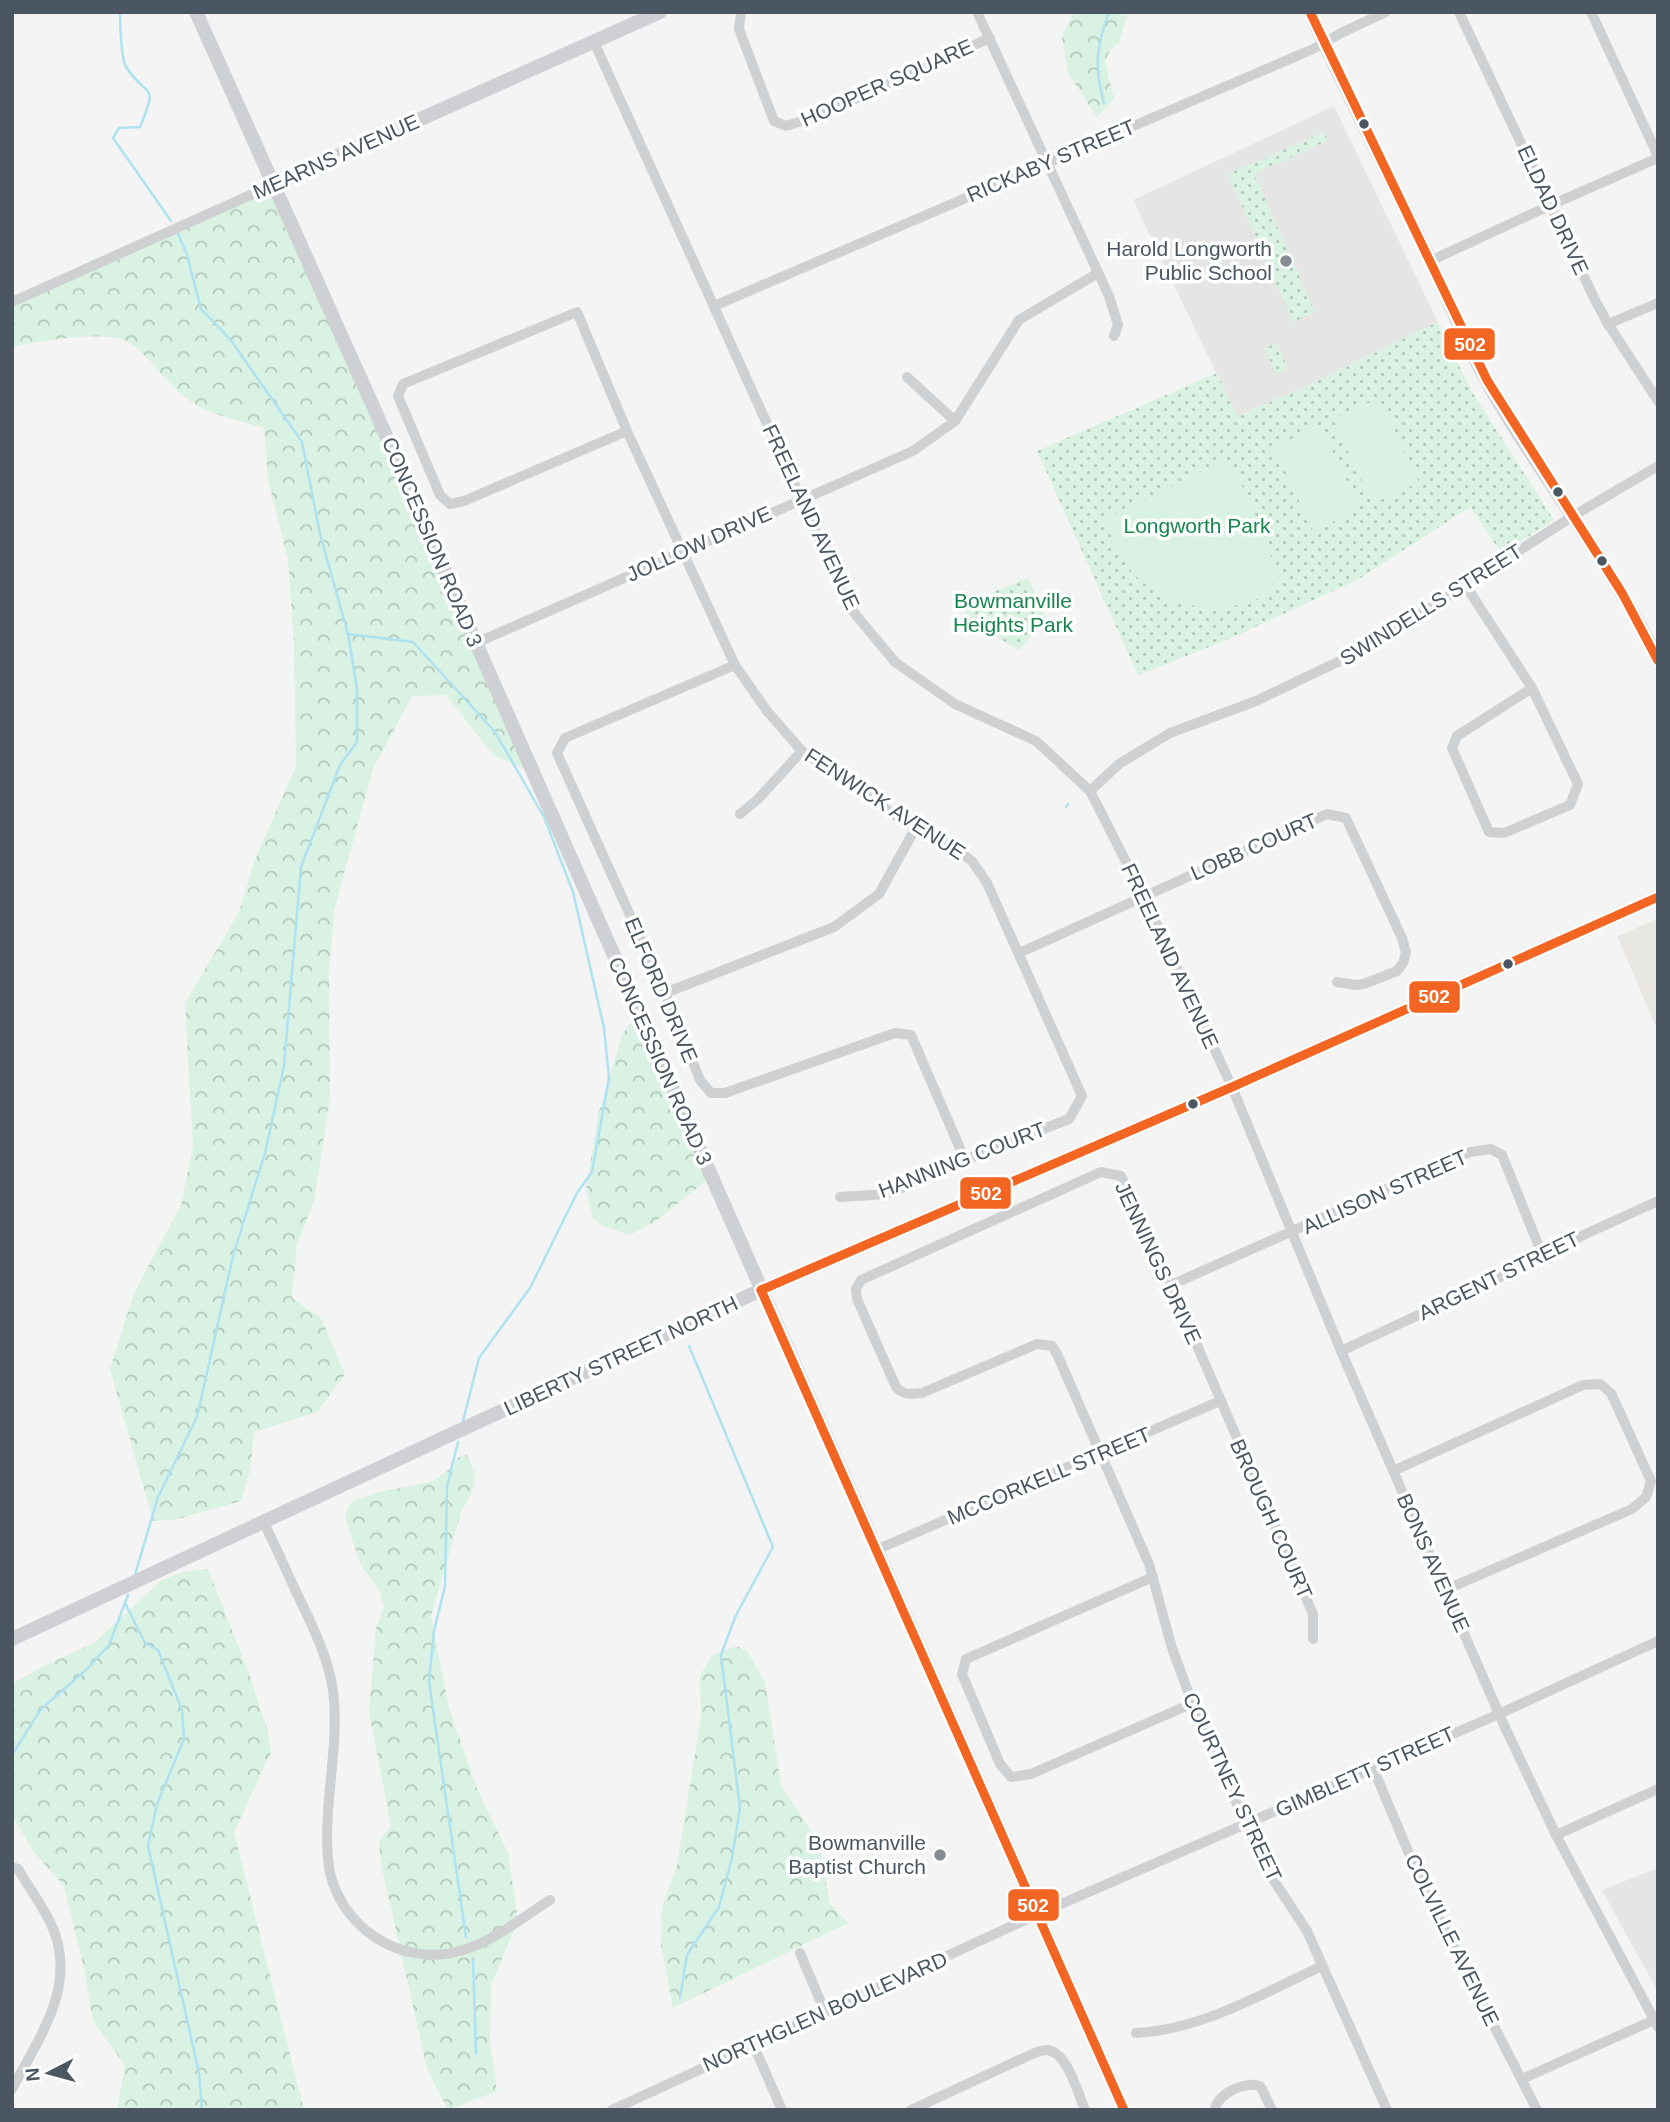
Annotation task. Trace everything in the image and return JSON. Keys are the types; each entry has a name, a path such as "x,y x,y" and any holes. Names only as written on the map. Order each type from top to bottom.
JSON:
{"street":[{"name":"CONCESSION ROAD 3","path":"197,12 1124,2110"},
{"name":"MEARNS AVENUE","path":"12,302 660,12"},
{"name":"HOOPER SQUARE","path":"741,12 738,29 774,121 786,126 815,117 990,38"},
{"name":"HOOPER SQUARE","path":"977,12 1109,296 1118,325 1114,336"},
{"path":"1310,12 1472,352 1497,398 1619,588 1658,661"},
{"name":"RICKABY STREET","path":"714,306 1324,44 1386,12"},
{"name":"ELDAD DRIVE","path":"1459,12 1608,324 1658,401"},
{"path":"1430,261 1658,157 1591,12"},
{"name":"FREELAND AVENUE","path":"594,42 851,609 895,662 955,704 1036,741 1090,791 1144,897 1231,1087"},
{"name":"JOLLOW DRIVE","path":"476,643 913,451 955,421 1019,320 1098,273"},
{"path":"1608,324 1658,303"},
{"name":"FENWICK AVENUE","path":"628,431 464,501 450,503 440,495 398,396 403,384 577,312 735,666 767,711 802,751 915,829 946,842 972,861 986,883 1019,953"},
{"path":"907,377 955,421"},
{"name":"SWINDELLS STREET","path":"1090,791 1119,764 1170,733 1256,701 1352,657 1573,516 1658,466"},
{"path":"1466,586 1532,688 1578,784 1570,805 1504,833 1489,832 1452,748 1457,736 1532,688"},
{"name":"ELFORD DRIVE","path":"735,666 565,737 557,753 665,993 700,1080 711,1093 725,1093 895,1033 911,1035 965,1160"},
{"path":"740,814 758,799 802,751"},
{"name":"LOBB COURT","path":"1144,897 1327,814 1346,818 1406,952 1404,963 1387,976 1355,985 1337,982"},
{"path":"665,993 834,927 879,894 915,829"},
{"path":"1019,953 1144,897"},
{"name":"LIBERTY STREET NORTH","path":"12,1639 761,1290 1231,1087 1658,897"},
{"name":"HANNING COURT","path":"840,1198 888,1194 1069,1119 1082,1096 1019,953"},
{"name":"BONS AVENUE","path":"1231,1087 1341,1351 1499,1714 1556,1835 1656,2024"},
{"name":"ALLISON STREET","path":"1171,1285 1470,1152 1491,1149 1502,1156 1542,1254"},
{"name":"JENNINGS DRIVE","path":"1102,1454 1057,1354 1052,1346 1045,1343 1030,1346 922,1393 908,1395 901,1392 896,1387 857,1299 858,1284 864,1278 1101,1172 1121,1176 1220,1401"},
{"name":"ARGENT STREET","path":"1341,1351 1658,1201"},
{"path":"1393,1471 1583,1385 1600,1384 1611,1393 1651,1481 1646,1497 1632,1508 1445,1590"},
{"name":"MCCORKELL STREET","path":"876,1550 1220,1401"},
{"name":"BROUGH COURT","path":"1220,1401 1313,1614 1313,1639"},
{"name":"COURTNEY STREET","path":"1102,1454 1153,1577 1172,1648 1193,1703 1245,1824 1267,1870 1307,1931 1387,2110"},
{"path":"264,1523 319,1642 330,1673 334,1732 328,1859 333,1884 350,1916 369,1934 394,1948 414,1953 436,1954 462,1951 484,1941 550,1900"},
{"path":"1153,1577 966,1659 962,1674 1000,1764 1011,1777 1031,1774 1193,1703"},
{"name":"GIMBLETT STREET","path":"1038,1914 1499,1714 1658,1641"},
{"name":"COLVILLE AVENUE","path":"1373,1768 1424,1889 1536,2110"},
{"path":"1556,1835 1658,1789"},
{"path":"12,1867 18,1869 50,1922 60,1955 62,1977 51,2015 12,2089"},
{"name":"NORTHGLEN BOULEVARD","path":"612,2110 1038,1914"},
{"path":"800,1953 825,2012"},
{"path":"1136,2033 1153,2032 1211,2017 1322,1966"},
{"path":"1522,2079 1656,2024"},
{"path":"753,2044 782,2110"},
{"path":"911,2110 1030,2055 1048,2050 1057,2053 1064,2060 1085,2110"},
{"path":"1215,2110 1220,2096 1256,2084 1261,2087 1272,2110"}],"shaded area":[{"name":"Harold Longworth Public School","path":"1334,106 1438,322 1303,388 1237,416 1133,200"},
{"path":"1658,919 1658,1032 1617,936"},
{"path":"1658,1868 1658,1992 1602,1890"}],"green space":[{"path":"1074,12 1128,12 1119,43 1111,49 1105,61 1114,99 1097,117 1068,73 1062,37"},
{"path":"1324,132 1328,140 1254,174 1315,312 1293,322 1228,174"},
{"path":"269,189 280,203 525,769 493,755 446,695 412,696 373,769 334,910 329,974 330,1098 314,1201 297,1245 292,1298 321,1318 345,1374 317,1412 254,1432 250,1470 241,1501 174,1520 153,1521 110,1369 134,1293 181,1205 193,1146 185,1003 239,912 255,860 296,766 294,643 288,560 268,480 264,428 217,414 191,402 139,351 121,339 73,337 12,347 12,300 95,259"},
{"name":"Longworth Park","path":"1438,322 1472,392 1554,520 1502,554 1470,507 1359,579 1227,640 1138,675 1037,451 1217,373 1237,416 1303,388"},
{"path":"1276,343 1288,368 1277,374 1264,349"},
{"path":"1379,398 1419,482 1372,504 1333,419"},
{"path":"1320,425 1360,509 1313,531 1274,447"},
{"path":"1224,460 1232,464 1254,511 1282,586 1256,600 1228,607 1201,607 1175,601 1151,589 1131,571 1116,548 1106,519"},
{"name":"Bowmanville Heights Park","path":"1028,578 1048,623 1036,629 1019,650 985,630 957,606"},
{"path":"633,1020 711,1177 656,1221 630,1235 603,1226 593,1219 586,1190 598,1116 622,1035"},
{"path":"467,1455 475,1475 474,1486 461,1513 431,1616 449,1708 478,1791 508,1853 518,1920 491,1985 490,2042 497,2091 448,2110 427,2069 381,1864 379,1841 391,1826 369,1712 376,1628 384,1607 380,1592 360,1564 345,1517 351,1502 376,1493 434,1481 459,1457"},
{"path":"208,1569 250,1676 268,1732 271,1752 234,1832 304,2110 117,2110 125,2065 93,2021 84,1968 64,1886 34,1852 12,1816 12,1684 95,1642 160,1581 182,1572"},
{"path":"737,1646 747,1651 765,1682 781,1785 819,1843 830,1904 848,1923 673,2008 661,1946 662,1907 677,1866 701,1716 700,1676 712,1655"}],"waterway":[{"path":"120,12 124,63 150,97 140,127 119,128 113,138 171,221"},
{"path":"1104,103 1098,57 1109,12"},
{"path":"135,1575 158,1497 197,1417 233,1256 265,1153 284,1066 301,867 340,765 357,742 357,689 348,634 320,534 302,442 230,339 201,309 187,255 177,231"},
{"path":"348,634 413,642 495,732 544,817 573,892 604,1028 609,1078 592,1172 577,1193 530,1288 479,1358 463,1421"},
{"path":"680,1998 687,1955 719,1907 732,1858 740,1808 721,1655 736,1615 773,1547 689,1346"},
{"path":"458,1442 447,1486 445,1586 434,1631 429,1682 466,1937"},
{"path":"12,1755 41,1709 86,1670 109,1645 128,1595"},
{"path":"126,1605 145,1643 158,1650 182,1710 184,1739 157,1804 148,1846 199,2073 202,2110"},
{"path":"473,1958 476,2054"}],"transit line":[{"name":"502","path":"1310,12 1487,380 1622,593 1658,661"},
{"name":"502","path":"761,1290 1232,1087 1658,897"},
{"name":"502","path":"761,1290 1124,2110"}],"place":[{"name":"Harold Longworth Public School","path":"1286,261"},
{"name":"Bowmanville Baptist Church","path":"940,1855"}]}
